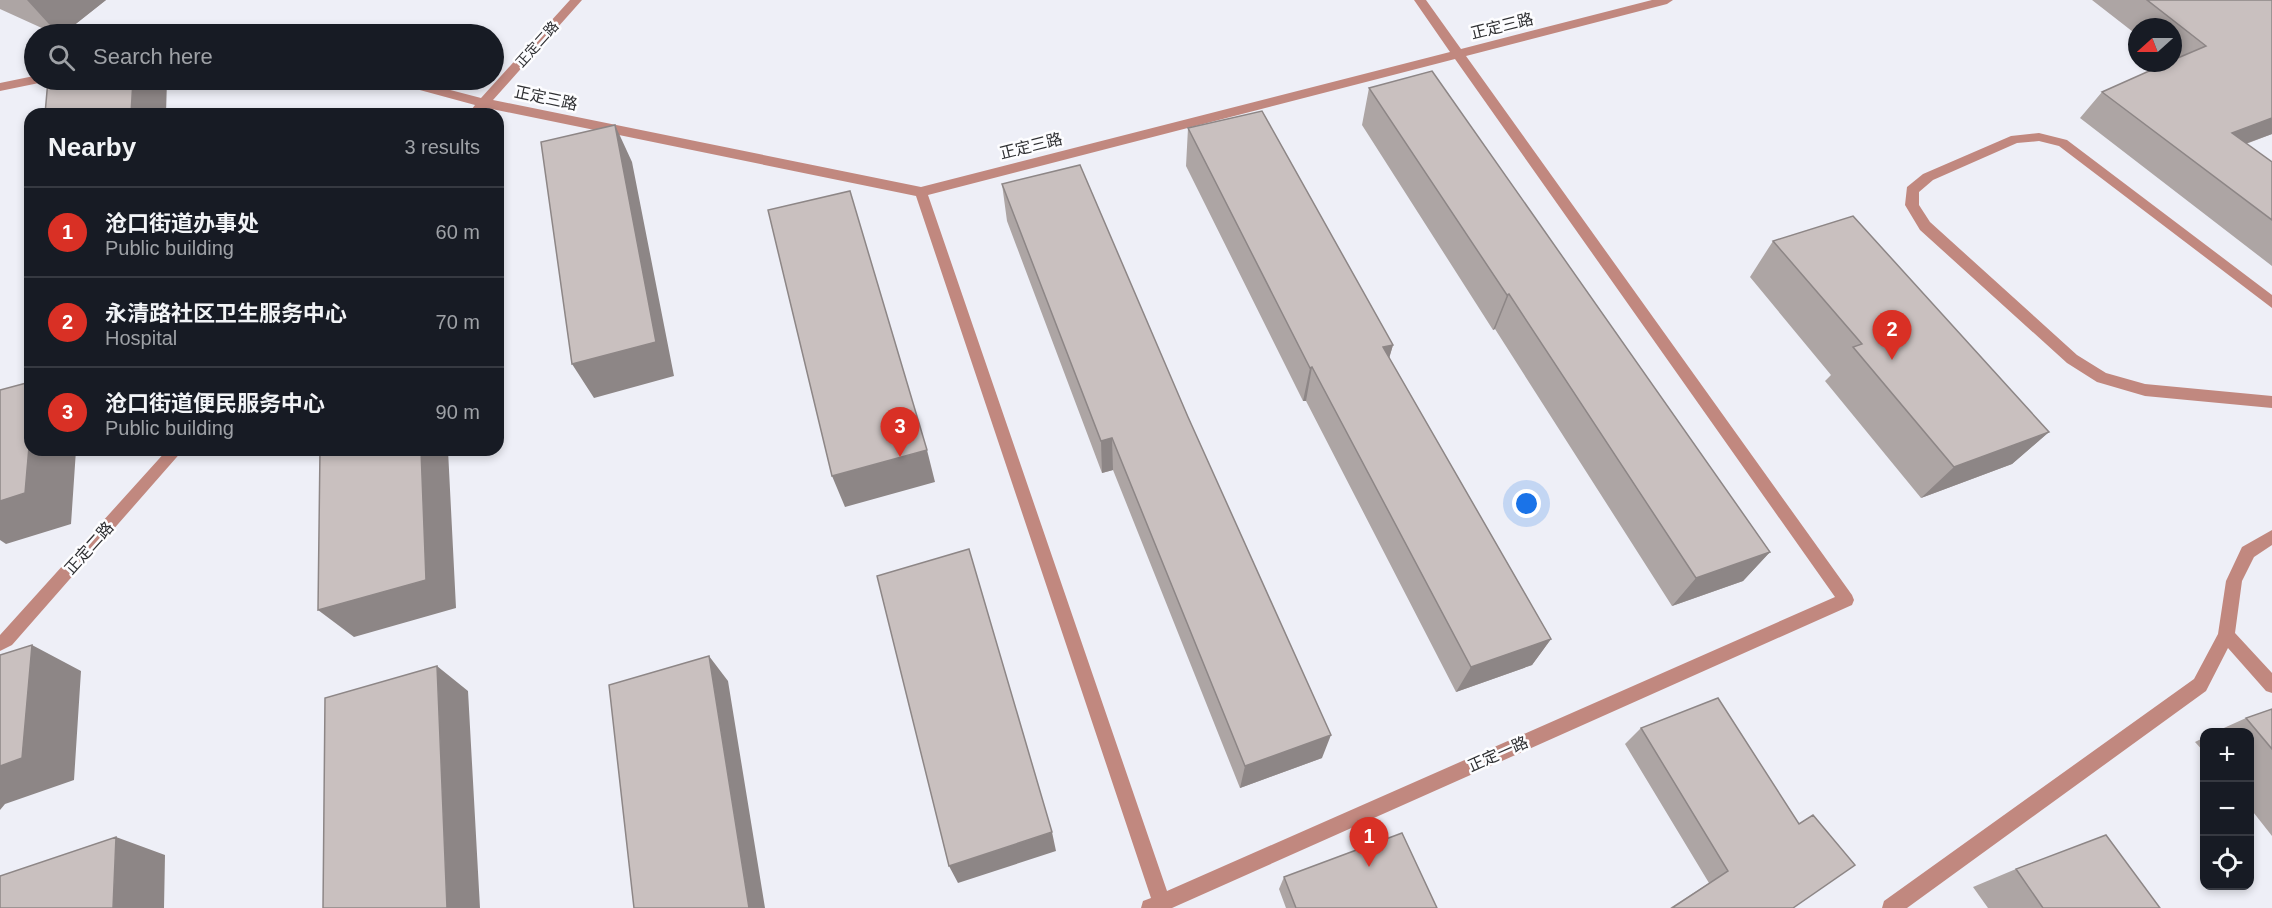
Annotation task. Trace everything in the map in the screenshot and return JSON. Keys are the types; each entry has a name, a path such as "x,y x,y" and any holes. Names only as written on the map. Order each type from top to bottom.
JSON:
{"lane":[{"name":"正定二路","path":"504,81 576,0"},
{"path":"1420,0 1458,54"},
{"name":"正定三路","path":"438,90 485,102 921,192 1667,0"},
{"name":"正定一路","path":"1158,906 1846,600 1458,54"},
{"path":"0,87 24,82"},
{"name":"正定二路","path":"480,108 496,90"},
{"path":"2272,303 2063,142 2039,137 2015,139 1928,177 1912,190 1912,205 1925,226 2072,359 2102,378 2145,390 2272,402"},
{"path":"921,192 1158,906"},
{"name":"正定二路","path":"0,642 6,640 171,456"},
{"path":"1892,908 2200,685 2226,635 2234,581 2248,552 2272,537"},
{"path":"2226,635 2272,685"}],"building":[{"path":"2147,0 2272,0 2272,118 2232,133 2272,162 2272,220 2102,92 2147,72 2182,72 2182,56 2206,46 2182,27 2182,18 2170,18"},
{"path":"1432,71 1770,552 1696,578 1509,294 1507,295 1369,88"},
{"path":"47,90 132,90 131,108 46,108"},
{"path":"1262,111 1393,345 1383,347 1551,639 1471,667 1312,367 1310,368 1188,128"},
{"path":"615,125 656,342 572,364 541,142"},
{"path":"1080,165 1188,417 1331,735 1245,766 1112,438 1101,441 1002,184"},
{"path":"850,191 927,450 832,476 768,210"},
{"path":"1853,216 2049,432 1954,467 1853,347 1862,344 1773,241"},
{"path":"24,384 24,456 28,456 25,493 0,501 0,390"},
{"path":"320,456 421,456 426,580 318,610"},
{"path":"969,549 1052,832 949,866 877,576"},
{"path":"32,645 22,758 0,766 0,655"},
{"path":"709,656 749,908 634,908 609,685"},
{"path":"437,666 447,908 323,908 325,698"},
{"path":"1718,698 1799,824 1813,815 1855,865 1793,908 1672,908 1728,871 1641,728"},
{"path":"2272,709 2272,749 2246,718"},
{"path":"1402,833 1437,908 1296,908 1284,877"},
{"path":"2106,835 2160,908 2043,908 2016,869"},
{"path":"116,837 113,908 0,908 0,876"}],"place":[{"name":"永清路社区卫生服务中心","path":"1892,360"},
{"name":"沧口街道便民服务中心","path":"900,457"},
{"name":"沧口街道办事处","path":"1369,867"}]}
